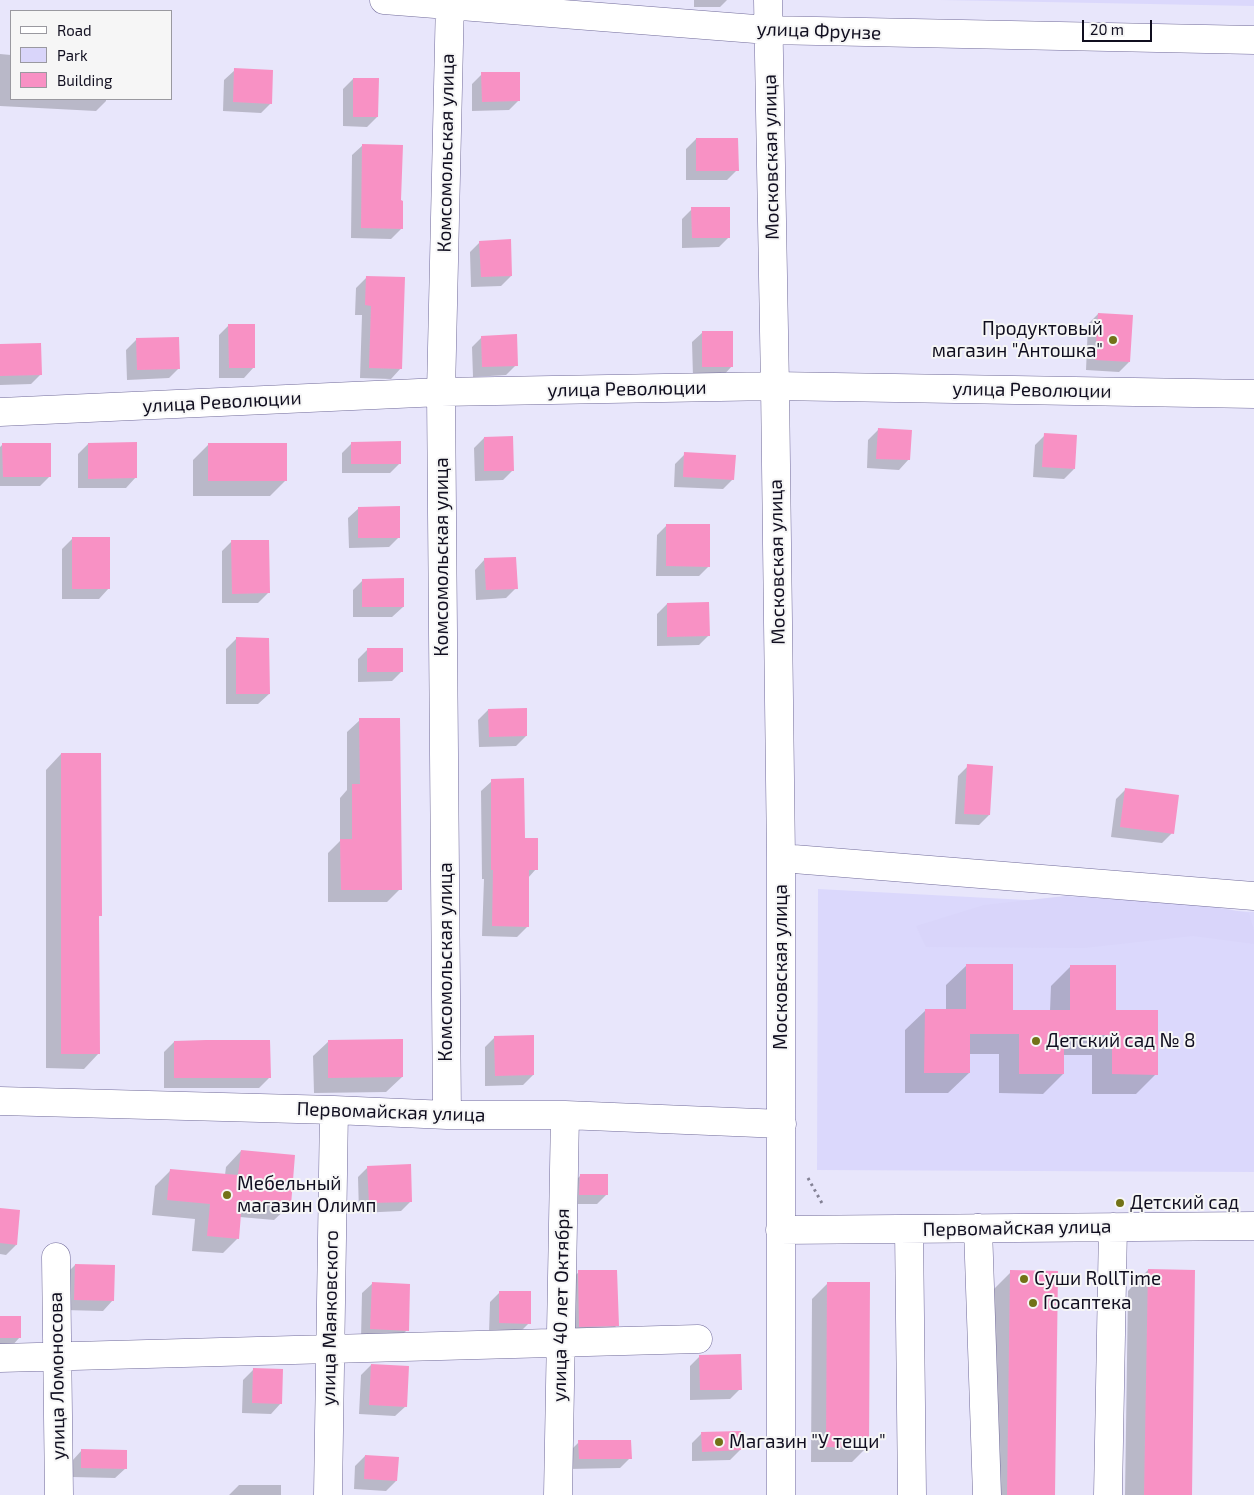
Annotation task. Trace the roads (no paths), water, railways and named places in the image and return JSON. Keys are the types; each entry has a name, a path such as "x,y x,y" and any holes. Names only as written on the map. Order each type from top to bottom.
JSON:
{"street":[{"name":"улица Фрунзе","path":"384,0 450,3 768,30 1254,40"},
{"name":"Московская улица","path":"768,0 776,386 781,858 781,1495"},
{"name":"Комсомольская улица","path":"447,1115 441,392 450,3"},
{"name":"улица Революции","path":"0,412 441,392 776,386 1254,394"},
{"path":"781,858 1254,896"},
{"name":"Первомайская улица","path":"0,1101 447,1115 565,1115 782,1124"},
{"name":"улица Маяковского","path":"328,1495 334,1110"},
{"name":"улица 40 лет Октября","path":"558,1495 565,1115"},
{"name":"Первомайская улица","path":"780,1230 1254,1226"},
{"path":"1108,1495 1113,1227"},
{"path":"978,1228 987,1495"},
{"path":"909,1229 912,1495"},
{"name":"улица Ломоносова","path":"56,1257 59,1495"},
{"path":"0,1358 698,1339"}],"place":[{"name":"Продуктовый магазин \"Антошка\"","path":"1113,340"},
{"name":"Детский сад № 8","path":"1036,1041"},
{"name":"Мебельный магазин Олимп","path":"227,1195"},
{"name":"Детский сад","path":"1120,1203"},
{"name":"Суши RollTime","path":"1024,1279"},
{"name":"Госаптека","path":"1033,1303"},
{"name":"Магазин \"У тещи\"","path":"719,1442"}]}
